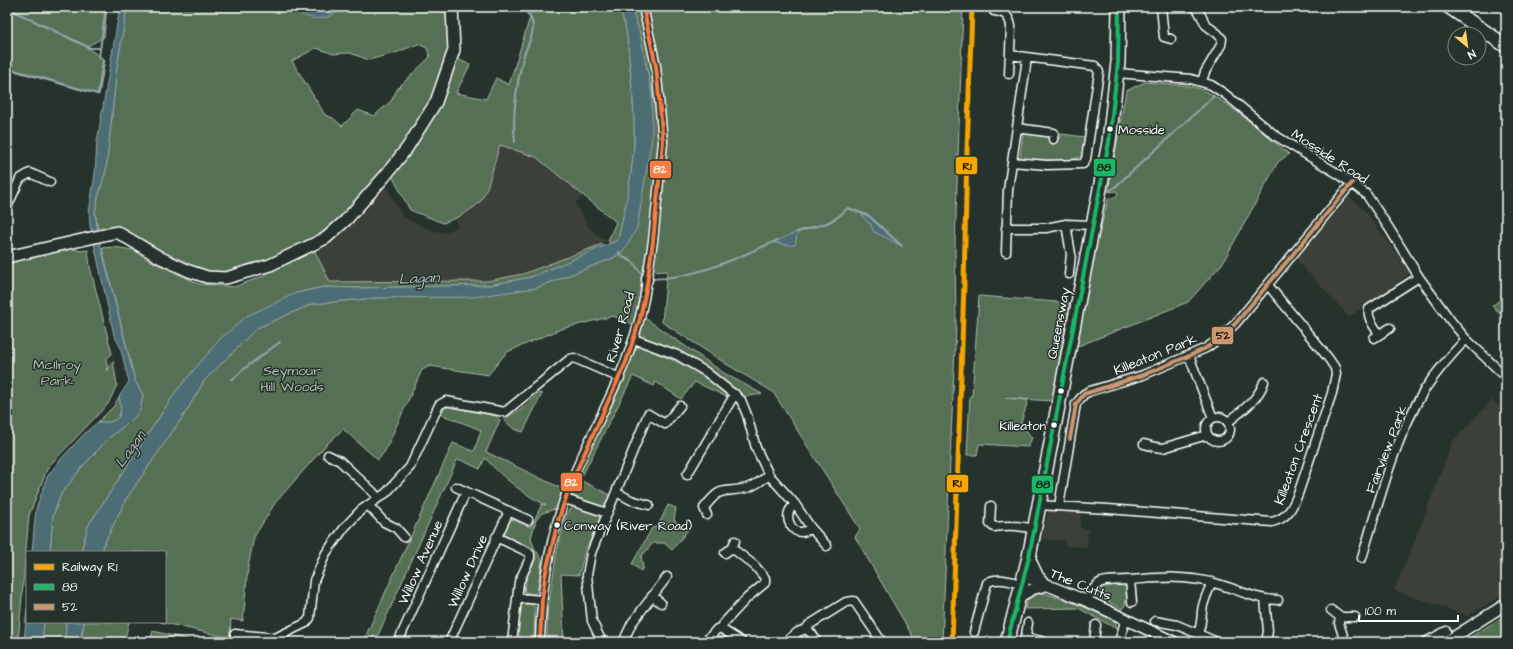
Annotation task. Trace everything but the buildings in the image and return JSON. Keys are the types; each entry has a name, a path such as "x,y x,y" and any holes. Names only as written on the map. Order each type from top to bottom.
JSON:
{"main road":[{"path":"7,258 117,232 161,258 189,271 207,278 226,278 270,265 326,238 346,220 385,176 407,148 436,102 454,50 452,7"},
{"name":"Queensway","path":"1007,642 1029,557 1109,142 1117,73 1119,7"},
{"path":"1449,7 1506,46"}],"street":[{"name":"River Road","path":"540,642 542,600 549,556 558,521 579,465 620,378 640,319 647,279 653,241 663,142 656,66 643,7"},
{"path":"994,7 994,11 1006,14 1009,18 1011,26 1010,74"},
{"path":"1162,7 1163,38"},
{"path":"1194,7 1198,10 1206,25 1222,39 1221,45 1205,72 1202,81"},
{"path":"1010,56 1095,66 1099,72 1086,159 1083,164 1047,165 1012,162"},
{"path":"1006,252 1008,190 1027,58"},
{"name":"Mosside Road","path":"1117,73 1192,79 1211,85 1225,94 1286,144 1352,183 1366,194 1439,306 1466,339 1506,377"},
{"path":"1017,128 1054,133 1053,139"},
{"path":"7,207 20,179 30,173 50,182"},
{"name":"Killeaton Park","path":"1059,506 1076,404 1084,394 1143,375 1206,348 1219,339 1236,323 1352,183"},
{"path":"1006,228 1046,228 1066,224 1092,225"},
{"path":"1066,224 1071,254 1068,274"},
{"path":"1390,328 1376,336 1370,318 1370,309 1419,277"},
{"name":"Killeaton Crescent","path":"1038,505 1272,522 1279,520 1286,515 1291,510 1298,494 1332,393 1336,374 1335,368 1329,359 1268,285"},
{"path":"634,339 676,356 706,372 741,400 747,415 756,448 769,475 795,504 811,528 827,546"},
{"name":"Fairview Park","path":"1362,558 1402,437 1415,408 1437,372 1466,339"},
{"path":"1189,356 1213,418"},
{"path":"235,634 277,640 284,634 306,623 310,618 314,581 326,552 345,527 361,510 386,493 410,467 439,405 446,401 505,412 570,359 574,358 620,378"},
{"path":"1228,422 1253,402 1261,391 1264,382"},
{"path":"687,475 735,394"},
{"path":"602,642 592,621 587,575 591,553 648,414 665,424 680,406"},
{"path":"1213,418 1223,418 1228,422 1230,433 1225,439 1217,441 1213,440 1207,435 1207,423 1213,418"},
{"path":"1144,444 1155,448 1163,448 1207,435"},
{"path":"328,455 340,462 374,492 378,498"},
{"path":"706,515 704,508 715,495 722,491 748,488 769,475"},
{"path":"456,487 528,520"},
{"name":"Willow Avenue","path":"398,642 466,492"},
{"path":"616,492 630,500 650,505"},
{"path":"565,499 607,513"},
{"path":"795,504 789,512 788,519 791,527 794,530 802,532 811,528"},
{"path":"368,505 384,522 396,528 404,537"},
{"path":"991,506 990,524 994,528 1011,525 1034,529"},
{"name":"Willow Drive","path":"449,642 509,511"},
{"path":"496,537 530,554 530,558 519,582 512,642"},
{"path":"705,642 747,598 765,583 765,578 734,545 725,553"},
{"path":"1019,597 1032,589 1046,584 1038,576 1029,557"},
{"path":"623,642 632,623 667,576"},
{"path":"1087,601 1092,590 1100,582 1109,580 1172,577 1191,578 1212,582 1256,598 1278,600"},
{"path":"974,632 987,583 990,580 1023,580"},
{"name":"The Cutts","path":"1023,580 1046,584 1126,618 1174,642"},
{"path":"1130,580 1132,602"},
{"path":"1198,634 1202,622 1203,606 1212,582"},
{"path":"652,596 661,603"},
{"path":"518,598 542,600"},
{"path":"1265,599 1268,631 1266,642"},
{"path":"785,642 798,632 806,629 809,625 846,602 854,601 882,642"},
{"path":"1446,642 1506,604"},
{"path":"1331,610 1340,617 1354,617"},
{"path":"1340,617 1339,623 1345,642"},
{"path":"1119,642 1126,618"},
{"path":"1155,621 1177,625 1217,642"},
{"path":"1028,623 1025,639 1044,642"},
{"path":"1094,642 1096,625"},
{"path":"720,628 742,642"},
{"path":"806,629 812,634 817,642"},
{"path":"1425,642 1446,631"}],"shaded area":[{"path":"500,144 536,157 584,196 575,203 589,227 600,238 608,241 523,274 487,281 330,283 313,248 349,226 376,193 386,187 403,217 428,229 444,233 458,226 455,218 480,202 488,183"},
{"path":"1349,196 1364,210 1411,273 1349,317 1296,259"},
{"path":"1492,400 1506,413 1506,593 1468,616 1394,590 1410,553 1453,441"},
{"path":"1048,511 1081,511 1080,528 1088,529 1087,547 1065,546 1065,541 1042,539"}],"green space":[{"path":"7,7 107,7 104,37 86,47 105,60 99,95 7,69"},
{"path":"127,7 294,7 301,14 328,16 337,11 340,7 449,7 451,49 433,102 404,147 323,235 253,268 227,275 192,270 117,228 98,230 95,213 106,170 117,67","holes":["418,44 427,48 430,57 398,88 391,101 374,116 358,110 342,126 333,118 325,115 292,61 316,48 334,54 350,53 369,60 398,52"]},
{"path":"526,7 617,7 623,17 627,38 634,112 634,145 626,205 618,240 611,243 608,241 616,222 536,157 500,145 488,184 479,203 462,215 443,223 410,210 391,174 456,58 470,65 456,93 486,99 496,78 509,85 531,14"},
{"name":"Seymour Hill Woods","path":"631,7 963,7 955,245 956,325 942,642 916,642 855,537 860,529 773,392 662,322 667,271 650,272 639,314 724,373 762,394 743,397 740,392 708,370 656,344 640,332 635,325 613,316 561,329 507,352 488,375 430,366 422,370 385,451 378,460 343,429 326,445 275,503 254,537 248,567 243,621 231,619 230,638 164,623 166,623 166,551 102,551 104,544 126,499 186,412 204,381 257,328 312,304 375,298 536,288 613,258 621,253 627,246 652,94 640,33"},
{"path":"1145,82 1194,87 1217,97 1256,126 1289,154 1278,162 1222,264 1188,302 1076,347 1092,263 1108,199 1115,197 1118,194 1116,191 1109,192 1109,186 1126,91"},
{"path":"1023,132 1049,136 1055,141 1058,138 1061,138 1061,134 1085,137 1082,155 1078,158 1063,160 1020,158"},
{"path":"602,244 606,246 531,277 489,285 358,288 323,287 296,293 177,390 88,526 81,551 50,551 53,516 61,494 83,466 109,438 134,418 143,395 135,381 102,248 113,247 134,250 145,258 199,284 234,287 263,276 313,248 330,282 487,281 523,274"},
{"name":"McIlroy Park","path":"67,247 81,251 88,250 90,267 112,354 106,359 108,371 109,366 113,361 117,385 108,404 48,467 29,515 18,642 7,642 7,263 45,255 45,253"},
{"path":"1506,295 1506,318 1492,306"},
{"path":"979,296 1070,303 1052,401 1005,398 1028,400 1021,423 1032,438 1028,447 979,444 977,455 967,455 970,396 972,396"},
{"path":"642,347 675,361 713,382 727,397 695,382 681,399 656,382 654,386 633,376 580,480 610,495 604,507 576,498 572,495 571,488 633,353 637,348"},
{"path":"539,393 542,394 523,432 514,429 503,419 519,411"},
{"path":"119,397 121,409 118,417 110,422 98,422 114,406"},
{"path":"449,407 496,416 500,420 486,452 565,490 556,509 542,513 536,520 531,538 534,547 542,560 537,592 533,594 524,592 527,576 535,560 534,551 531,548 505,536 504,533 511,519 531,527 542,504 546,505 529,496 514,485 485,458 480,469 461,460 457,460 375,642 363,642 453,443 473,451 475,449 481,430 440,414 445,408"},
{"path":"574,505 597,512 600,518 586,547 579,575 561,574 564,642 547,642 547,615 557,551 566,515"},
{"path":"668,505 676,508 674,520 688,530 672,550 664,543 653,543 641,557 643,567 641,571 632,564 652,528 658,526"},
{"path":"1110,585 1127,586 1128,598 1122,609 1096,595 1099,589"},
{"path":"1039,592 1064,599 1109,617 1115,621 1117,629 1078,608 1025,609 1029,598"},
{"path":"531,604 535,607 534,642 519,642 520,635 518,633 521,605"},
{"path":"1506,615 1506,642 1469,642 1469,638"},
{"path":"44,623 66,623 65,642 42,642"},
{"path":"84,623 129,623 124,642 81,642"},
{"path":"153,631 199,642 150,642"}],"water":[{"path":"120,7 127,7 117,67 106,170 95,213 99,239 135,381 143,395 140,411 134,418 109,438 83,466 61,494 53,516 50,551 32,551 36,509 47,477 60,460 87,431 98,422 110,422 118,417 121,409 119,397 129,382 120,346 114,335 90,225 89,212 95,174 97,142"},
{"path":"294,7 340,7 332,15 327,17 311,18 298,12"},
{"path":"617,7 631,7 640,33 652,94 652,138 637,228 627,246 621,253 613,258 536,288 473,297 375,298 312,304 257,328 204,381 186,412 126,499 104,544 102,551 81,551 88,526 177,390 220,339 247,316 296,293 323,287 358,288 489,285 531,277 618,240 630,181 634,145 633,101 627,38 623,17"},
{"path":"860,212 869,216 902,246 874,232 870,223 867,222"},
{"path":"799,231 795,245 784,245 774,242"},
{"path":"26,619 26,623 44,623 42,642 24,642"},
{"path":"66,623 84,623 80,642 65,642"}],"waterway":[{"path":"7,68 98,94 103,60 99,57 106,7"},
{"path":"336,12 348,7"},
{"path":"515,142 514,121 517,89 523,58 533,29 531,20 523,7"},
{"path":"7,8 90,48 100,48"},
{"path":"1109,191 1214,96"},
{"path":"797,232 827,223 838,217 848,208 869,216 902,246"},
{"path":"651,279 668,278 701,271 732,260 778,240"},
{"path":"619,252 621,256 633,262 644,277"},
{"path":"231,379 233,379 245,368 280,342"}],"rail line":[{"name":"R1","path":"952,642 972,7"}],"transit line":[{"name":"82","path":"540,642 545,576 558,521 571,483 626,362 640,319 647,284 663,142 656,66 643,7"},
{"name":"88","path":"1007,642 1029,557 1109,142 1118,62 1119,7"},
{"name":"52","path":"1070,439 1076,404 1084,394 1143,375 1206,348 1219,339 1236,323 1352,183"}],"place":[{"name":"Mosside","path":"1110,129"},
{"name":"Killeaton","path":"1054,425"},
{"name":"Conway (River Road)","path":"557,525"}],"water label":[{"name":"Lagan","path":"419,278"},
{"name":"Lagan","path":"130,449"}]}
